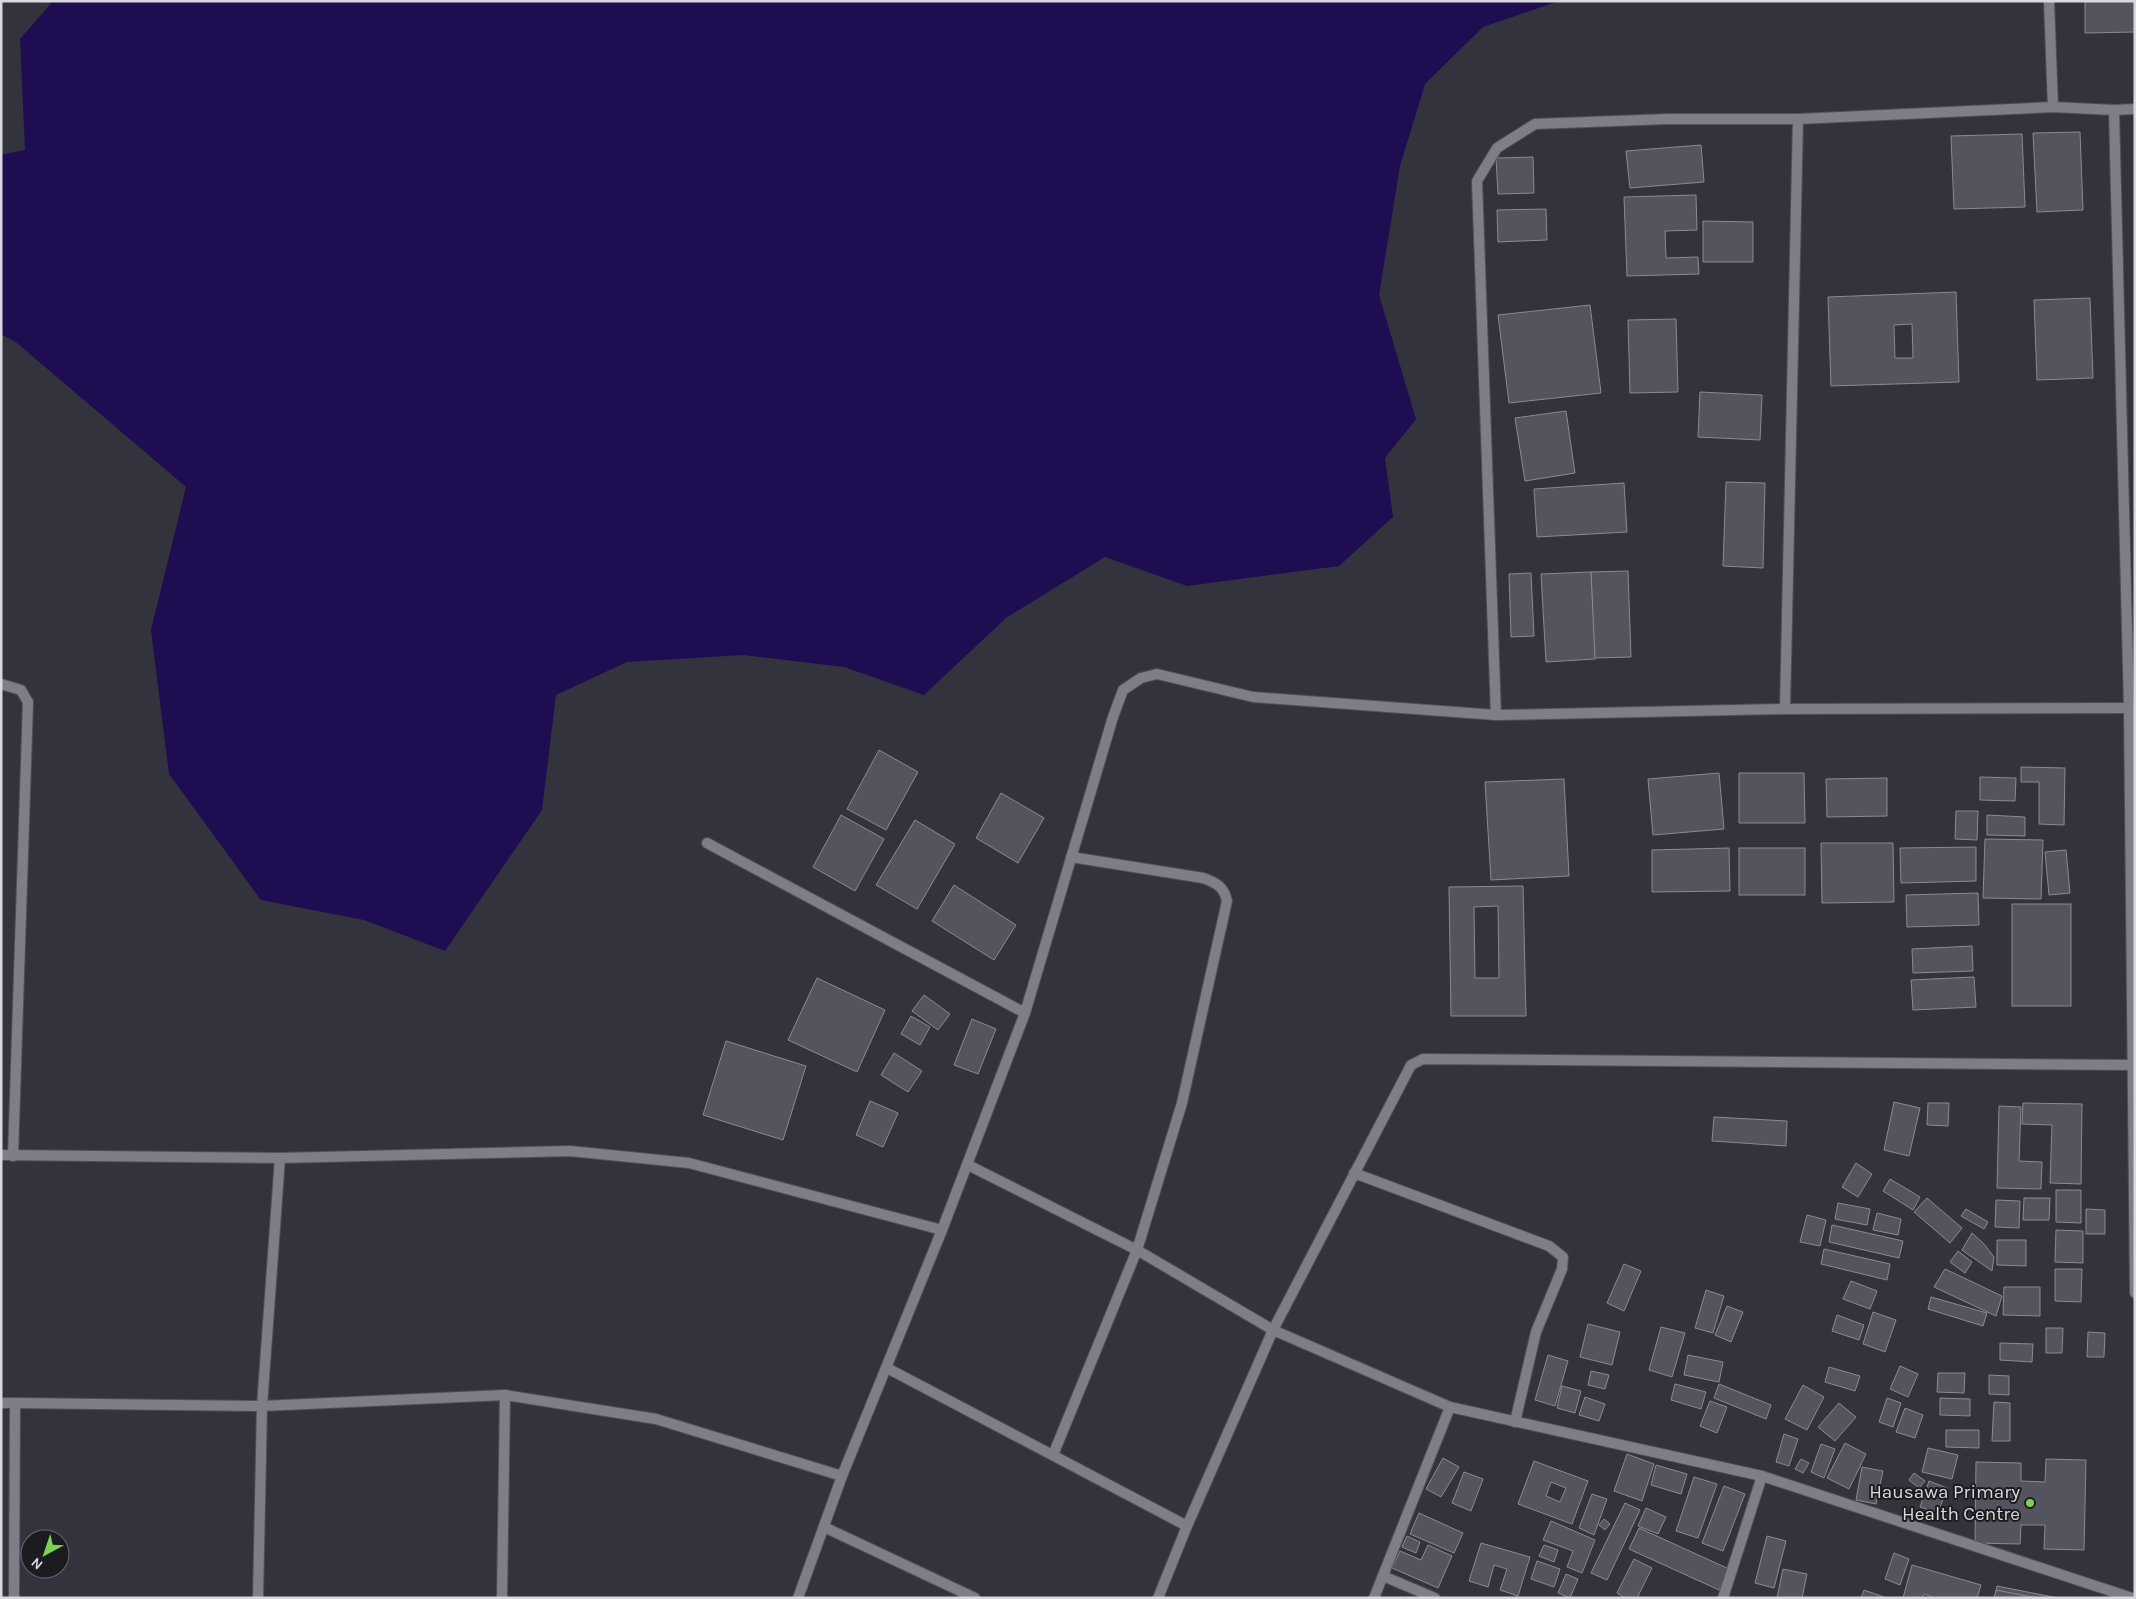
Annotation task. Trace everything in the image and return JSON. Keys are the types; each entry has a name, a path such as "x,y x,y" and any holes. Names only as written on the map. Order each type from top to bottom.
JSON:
{"street":[{"path":"2049,1 2053,106"},
{"path":"1496,715 1476,180 1497,148 1535,124 1668,119 1798,119 2053,106 2114,110 2135,109"},
{"path":"2114,110 2132,708 2132,1065 2135,1293"},
{"path":"1784,710 1798,119"},
{"path":"798,1598 842,1476 968,1165 1025,1013 1113,717 1123,690 1140,678 1157,674 1253,697 1496,715 1784,710 2132,708"},
{"path":"1,684 21,690 28,702 13,1156"},
{"path":"707,843 1025,1013"},
{"path":"1053,1455 1137,1250 1182,1103 1227,901 1224,891 1215,882 1203,878 1071,857"},
{"path":"1158,1598 1186,1526 1273,1330 1411,1065 1423,1059 2132,1065"},
{"path":"1,1155 280,1158 570,1151 690,1163 942,1230"},
{"path":"258,1598 262,1406 280,1158"},
{"path":"968,1165 1137,1250 1273,1330 1450,1407 1762,1476 2132,1598"},
{"path":"1354,1173 1549,1246 1563,1257 1562,1268 1536,1332 1515,1422"},
{"path":"887,1368 1186,1526"},
{"path":"502,1598 505,1395"},
{"path":"1,1403 262,1406 505,1395 656,1419 842,1476"},
{"path":"14,1598 15,1403"},
{"path":"1374,1598 1450,1407"},
{"path":"1722,1598 1762,1476"},
{"path":"824,1527 975,1598"},
{"path":"1383,1576 1435,1598"}],"shaded area":[{"path":"53,1 1559,1 1483,27 1425,84 1400,166 1379,295 1416,419 1385,458 1393,517 1339,566 1187,586 1105,557 1006,618 924,695 844,667 743,655 627,662 556,695 542,810 445,951 364,920 261,900 169,774 151,630 186,487 17,343 1,334 1,155 25,150 20,39"}],"building":[{"path":"2085,1 2135,1 2135,32 2085,33"},
{"path":"2080,132 2083,210 2037,212 2033,133"},
{"path":"2022,134 2025,207 1954,209 1951,136"},
{"path":"1701,145 1704,182 1630,188 1626,151"},
{"path":"1533,157 1534,193 1498,194 1496,158"},
{"path":"1696,195 1697,230 1665,231 1666,258 1698,257 1699,274 1627,276 1624,197"},
{"path":"1546,209 1547,240 1498,242 1497,210"},
{"path":"1703,221 1753,222 1753,262 1703,262"},
{"path":"1956,292 1959,382 1831,386 1828,297","holes":["1912,324 1913,358 1895,358 1894,325"]},
{"path":"2090,298 2093,378 2037,380 2034,300"},
{"path":"1590,305 1601,393 1509,403 1498,315"},
{"path":"1676,319 1678,392 1630,393 1628,320"},
{"path":"1700,392 1762,395 1760,440 1698,437"},
{"path":"1566,411 1575,473 1525,481 1515,418"},
{"path":"1726,482 1765,483 1763,568 1723,566"},
{"path":"1624,483 1627,532 1537,537 1534,489"},
{"path":"1628,571 1631,657 1594,658 1591,572"},
{"path":"1591,572 1595,659 1546,662 1541,574"},
{"path":"1531,573 1534,636 1511,637 1509,574"},
{"path":"879,750 918,772 886,830 847,809"},
{"path":"2021,767 2065,768 2064,825 2039,824 2039,782 2021,782"},
{"path":"1719,773 1724,829 1653,835 1648,779"},
{"path":"1739,773 1804,773 1805,823 1739,823"},
{"path":"1980,777 2016,778 2015,801 1980,800"},
{"path":"1887,778 1887,816 1827,817 1826,779"},
{"path":"1564,779 1569,876 1491,880 1485,782"},
{"path":"1001,793 1044,818 1018,863 976,838"},
{"path":"1956,811 1978,811 1977,840 1955,839"},
{"path":"841,815 884,839 855,891 813,867"},
{"path":"1987,815 2025,817 2025,836 1987,835"},
{"path":"915,820 955,844 917,909 876,885"},
{"path":"1985,839 2043,840 2041,899 1983,898"},
{"path":"1821,843 1893,843 1894,902 1822,903"},
{"path":"1976,847 1976,881 1901,883 1900,848"},
{"path":"1729,848 1730,891 1652,892 1652,850"},
{"path":"1739,848 1805,848 1805,895 1739,895"},
{"path":"2066,850 2070,893 2049,895 2045,852"},
{"path":"954,885 1016,925 994,960 932,921"},
{"path":"1523,886 1526,1016 1451,1016 1449,887","holes":["1498,906 1499,978 1475,978 1474,907"]},
{"path":"1978,893 1979,925 1907,927 1906,895"},
{"path":"2012,904 2071,904 2071,1006 2012,1006"},
{"path":"1972,946 1973,971 1913,973 1912,949"},
{"path":"1974,977 1976,1007 1913,1010 1911,980"},
{"path":"817,978 885,1010 857,1072 788,1040"},
{"path":"924,995 950,1014 938,1030 912,1011"},
{"path":"911,1016 930,1027 920,1045 901,1034"},
{"path":"972,1019 996,1029 978,1074 954,1065"},
{"path":"726,1041 806,1066 783,1140 703,1115"},
{"path":"894,1053 922,1071 908,1092 881,1075"},
{"path":"870,1101 898,1113 883,1147 856,1135"},
{"path":"1894,1102 1920,1108 1909,1156 1884,1150"},
{"path":"1928,1103 1949,1103 1948,1126 1927,1125"},
{"path":"2023,1103 2082,1104 2081,1184 2050,1183 2052,1125 2022,1124"},
{"path":"1999,1106 2021,1107 2019,1161 2042,1162 2041,1189 1997,1188"},
{"path":"1714,1117 1787,1121 1786,1146 1712,1141"},
{"path":"1856,1163 1872,1174 1858,1197 1842,1187"},
{"path":"1890,1179 1920,1197 1913,1210 1883,1191"},
{"path":"2056,1190 2081,1190 2081,1223 2056,1222"},
{"path":"1927,1198 1962,1228 1950,1243 1914,1212"},
{"path":"2024,1198 2050,1198 2049,1220 2023,1220"},
{"path":"1996,1200 2020,1201 2019,1228 1995,1227"},
{"path":"1838,1203 1870,1209 1867,1225 1835,1219"},
{"path":"1966,1209 1988,1222 1984,1229 1961,1216"},
{"path":"2086,1209 2105,1210 2105,1234 2086,1234"},
{"path":"1877,1213 1901,1219 1898,1235 1873,1230"},
{"path":"1807,1215 1826,1220 1820,1246 1800,1242"},
{"path":"1832,1225 1903,1241 1899,1258 1829,1242"},
{"path":"2056,1230 2083,1231 2083,1263 2055,1262"},
{"path":"1972,1233 1994,1257 1992,1271 1962,1250"},
{"path":"1997,1240 2026,1240 2026,1266 1997,1265"},
{"path":"1824,1249 1890,1264 1887,1280 1821,1264"},
{"path":"1958,1251 1972,1262 1965,1273 1950,1262"},
{"path":"1624,1264 1641,1271 1624,1311 1607,1303"},
{"path":"1945,1269 2002,1296 1996,1316 1934,1287"},
{"path":"2055,1269 2082,1269 2081,1302 2055,1301"},
{"path":"1851,1281 1877,1291 1870,1309 1843,1299"},
{"path":"2004,1287 2040,1287 2040,1316 2003,1315"},
{"path":"1706,1290 1724,1296 1713,1333 1695,1328"},
{"path":"1931,1297 1987,1313 1983,1326 1928,1309"},
{"path":"1727,1306 1743,1312 1731,1342 1715,1335"},
{"path":"1873,1312 1896,1320 1885,1352 1863,1344"},
{"path":"1837,1315 1864,1325 1859,1340 1832,1331"},
{"path":"1588,1324 1620,1332 1612,1365 1580,1357"},
{"path":"1661,1327 1685,1333 1672,1377 1649,1370"},
{"path":"2046,1328 2063,1328 2062,1353 2046,1353"},
{"path":"2088,1332 2105,1333 2104,1357 2087,1357"},
{"path":"2000,1343 2033,1344 2032,1362 2000,1360"},
{"path":"1548,1355 1568,1361 1555,1406 1535,1400"},
{"path":"1688,1355 1723,1362 1719,1382 1684,1375"},
{"path":"1900,1366 1918,1374 1908,1397 1890,1389"},
{"path":"1829,1367 1860,1376 1855,1391 1825,1382"},
{"path":"1591,1371 1609,1375 1605,1389 1588,1385"},
{"path":"1938,1373 1965,1373 1964,1393 1937,1392"},
{"path":"1989,1375 2009,1376 2009,1395 1989,1394"},
{"path":"1675,1384 1706,1392 1701,1409 1671,1400"},
{"path":"1719,1384 1771,1405 1766,1419 1714,1398"},
{"path":"1803,1385 1824,1397 1807,1430 1785,1419"},
{"path":"1562,1386 1581,1391 1575,1413 1557,1408"},
{"path":"1585,1397 1605,1404 1599,1421 1579,1415"},
{"path":"1887,1398 1901,1403 1893,1427 1879,1422"},
{"path":"1940,1398 1970,1399 1970,1416 1940,1415"},
{"path":"1710,1401 1727,1407 1717,1433 1700,1426"},
{"path":"1994,1402 2010,1403 2010,1441 1992,1441"},
{"path":"1839,1403 1856,1417 1835,1441 1818,1427"},
{"path":"1905,1408 1923,1415 1915,1438 1896,1432"},
{"path":"1946,1430 1979,1430 1979,1448 1946,1447"},
{"path":"1784,1434 1798,1439 1789,1466 1776,1462"},
{"path":"1845,1443 1866,1454 1849,1489 1827,1478"},
{"path":"1821,1444 1835,1449 1824,1478 1811,1472"},
{"path":"1928,1448 1958,1455 1952,1479 1922,1472"},
{"path":"1627,1454 1654,1464 1642,1501 1614,1491"},
{"path":"1443,1458 1459,1467 1441,1497 1426,1489"},
{"path":"1801,1459 1809,1463 1803,1473 1795,1469"},
{"name":"Hausawa Primary Health Centre","path":"2046,1459 2086,1460 2084,1550 2044,1549 2045,1525 2021,1525 2020,1544 1975,1543 1976,1462 2021,1463 2021,1481 2045,1482"},
{"path":"1534,1461 1588,1481 1572,1524 1518,1504","holes":["1551,1482 1566,1488 1560,1502 1546,1496"]},
{"path":"1656,1465 1687,1474 1681,1494 1651,1485"},
{"path":"1862,1467 1883,1471 1876,1504 1856,1500"},
{"path":"1464,1472 1483,1479 1471,1511 1452,1503"},
{"path":"1914,1473 1925,1481 1919,1488 1909,1480"},
{"path":"1694,1477 1717,1484 1698,1538 1676,1531"},
{"path":"1929,1481 1947,1488 1938,1513 1920,1507"},
{"path":"1724,1486 1745,1494 1723,1551 1702,1543"},
{"path":"1592,1494 1607,1499 1594,1535 1579,1528"},
{"path":"1625,1503 1640,1510 1607,1580 1591,1573"},
{"path":"1646,1508 1666,1517 1658,1534 1638,1526"},
{"path":"1419,1513 1463,1533 1454,1553 1410,1534"},
{"path":"1604,1519 1610,1524 1605,1530 1599,1525"},
{"path":"1551,1521 1595,1540 1582,1573 1567,1567 1573,1551 1543,1540"},
{"path":"1639,1528 1729,1569 1719,1590 1629,1549"},
{"path":"1407,1536 1420,1542 1416,1553 1402,1547"},
{"path":"1767,1536 1786,1541 1774,1588 1755,1583"},
{"path":"1481,1543 1530,1557 1518,1596 1500,1590 1507,1569 1494,1565 1488,1587 1469,1581"},
{"path":"1428,1545 1452,1556 1438,1588 1392,1568 1400,1551 1421,1560"},
{"path":"1544,1545 1558,1550 1554,1562 1539,1556"},
{"path":"1894,1553 1909,1559 1900,1585 1885,1579"},
{"path":"1634,1559 1652,1568 1637,1598 1625,1598 1617,1593"},
{"path":"1537,1561 1560,1569 1554,1587 1531,1579"},
{"path":"1912,1565 1981,1585 1977,1598 1935,1598 1924,1594 1923,1598 1903,1598"},
{"path":"1783,1569 1807,1574 1802,1598 1777,1598"},
{"path":"1566,1574 1578,1579 1570,1598 1558,1593"},
{"path":"1997,1586 2058,1598 1995,1598"},
{"path":"1864,1590 1887,1598 1861,1598"},
{"path":"1996,1590 2037,1598 1994,1598"}],"place":[{"name":"Hausawa Primary Health Centre","path":"2030,1503"}]}
